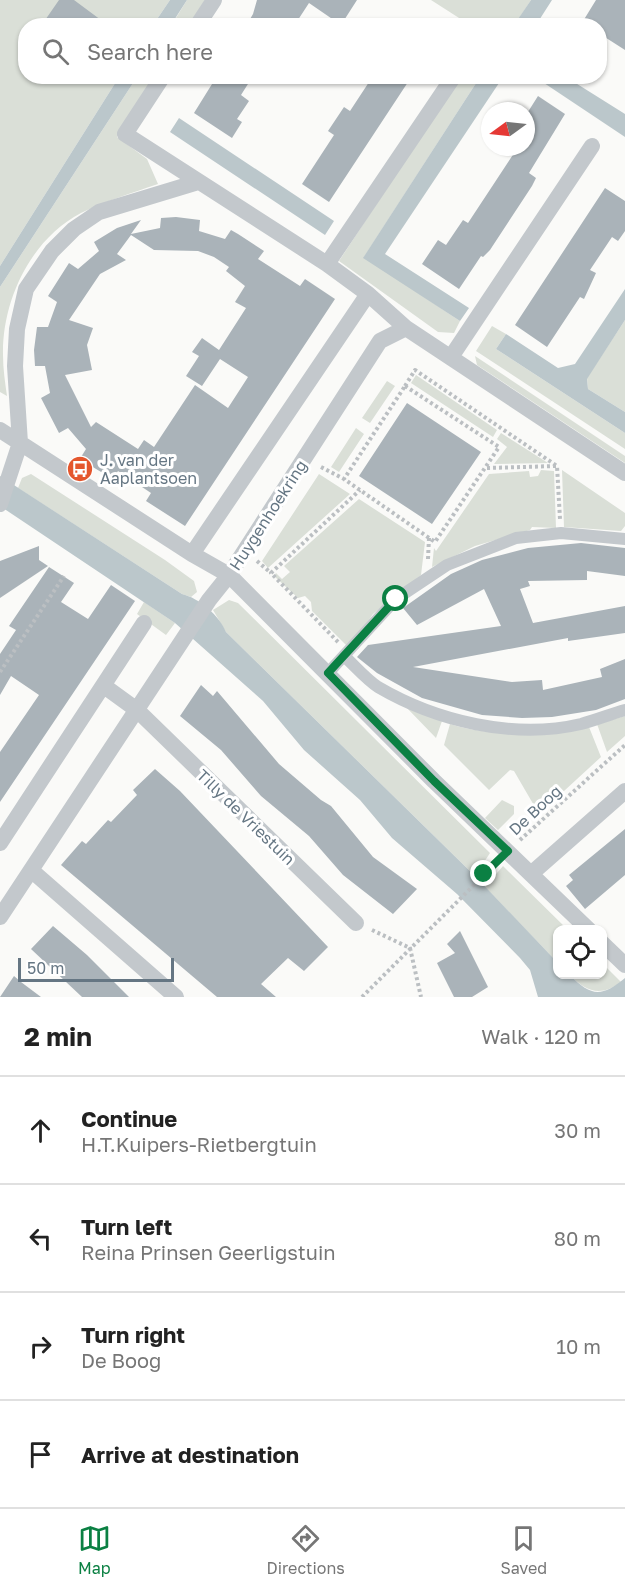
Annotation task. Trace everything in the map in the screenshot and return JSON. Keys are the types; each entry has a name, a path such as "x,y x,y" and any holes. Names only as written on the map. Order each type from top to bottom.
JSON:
{"street":[{"path":"202,18 214,0"},
{"path":"158,84 125,134 327,264 368,294 406,328 625,473"},
{"path":"327,264 449,84"},
{"path":"451,357 592,146"},
{"path":"0,504 20,443 15,366 17,329 26,289 45,261 74,229 99,212 198,182"},
{"path":"192,554 368,294"},
{"name":"Huygenhoekring","path":"0,917 209,600 229,574 380,341 406,328"},
{"path":"0,430 192,554 229,574 434,781 584,925"},
{"path":"328,673 396,599 447,564 516,538 561,533 625,539"},
{"path":"0,843 144,622"},
{"path":"346,654 376,686 417,705 468,723 525,729 580,724 625,710"},
{"path":"104,686 137,710"},
{"name":"Tilly de Vriestuin","path":"137,710 356,923"},
{"path":"532,873 625,791"},
{"path":"32,870 176,997"},
{"path":"607,947 625,965"}],"path":[{"path":"405,386 499,447 435,542 344,479 415,370 557,466"},
{"path":"486,468 557,466"},
{"path":"557,466 561,533"},
{"path":"346,654 271,573 360,490"},
{"path":"0,672 64,576"},
{"name":"De Boog","path":"362,997 484,874 625,744"},
{"path":"356,923 410,948 421,997"}],"shaded area":[{"path":"0,0 170,0 158,18 18,18 18,84 115,84 0,266"},
{"path":"170,0 187,0 175,18 158,18"},
{"path":"187,0 205,0 193,18 176,18"},
{"path":"431,0 531,0 519,18 459,18"},
{"path":"531,0 552,0 540,18 519,18"},
{"path":"115,84 132,84 0,287 0,266"},
{"path":"132,84 151,84 117,137 147,159 158,184 81,213 63,224 34,255 14,293 8,313 3,355 7,396 0,392 0,287"},
{"path":"455,84 475,84 364,257 460,321 454,333 438,332 339,261"},
{"path":"475,84 498,84 486,102 481,102 481,110 385,254 469,308 460,321 363,258"},
{"path":"546,84 577,84 625,114 625,137"},
{"path":"179,118 334,221 325,235 170,132"},
{"path":"625,289 625,320 587,379 588,389 625,412 625,433 496,349 506,334 558,368 575,364"},
{"path":"625,320 625,412 588,389 587,378"},
{"path":"492,326 506,334 496,349 625,433 625,449 476,351"},
{"path":"475,356 625,456 625,463 477,365"},
{"path":"416,375 497,430 493,437 411,383"},
{"path":"387,381 395,386 370,423 362,418"},
{"path":"356,428 364,434 339,472 331,467"},
{"path":"501,433 548,463 494,464 507,447 497,439"},
{"path":"541,470 554,471 556,528 532,527 530,530 475,546 432,567 434,548 436,551 489,474 529,471 530,477 538,476"},
{"path":"562,470 625,513 625,526 621,531 564,527"},
{"path":"31,474 165,560 194,581 197,592 191,597 182,594 18,488 22,478"},
{"path":"319,474 350,494 268,568 262,561"},
{"path":"0,476 182,594 208,608 226,632 475,876 553,958 553,979 574,979 591,991 597,992 610,989 625,978 625,997 538,997 530,970 520,958 457,894 392,838 360,800 304,750 263,701 175,623 0,506"},
{"path":"359,499 425,542 421,575 373,614 349,648 312,611 311,602 305,596 298,598 274,576 276,573 282,579 290,572 284,566"},
{"path":"229,600 238,603 490,853 475,876 226,632 213,610"},
{"path":"144,602 175,623 166,635 137,614"},
{"path":"406,707 442,721 436,738"},
{"path":"625,716 625,736 607,752 597,724"},
{"path":"450,724 467,729 502,733 589,727 601,757 539,814 514,771 510,770 489,790 444,745"},
{"path":"502,800 514,806 514,814 498,830 485,818"},
{"path":"503,866 563,925 553,925 553,958 485,887"},
{"path":"607,968 621,982 607,990 600,991 588,989 574,979 607,979"}],"building":[{"path":"59,0 74,0 98,18 47,18"},
{"path":"257,0 357,0 345,18 331,18 309,3 299,18 251,18"},
{"path":"596,0 625,0 625,50 607,38 607,18 585,18"},
{"path":"212,84 248,84 241,95 249,101 237,119 242,122 232,138 194,113"},
{"path":"368,84 407,84 329,202 302,184 334,135 328,131 344,107 350,111"},
{"path":"538,96 565,114 529,173 536,178 532,186 490,250 483,257 481,256 459,289 422,264 438,240 446,245 463,220 468,223 512,156 535,156 534,102"},
{"path":"605,188 625,201 625,231 618,241 612,237 590,270 596,273 584,299 580,297 547,347 515,325"},
{"path":"161,218 200,220 199,231 225,239 231,230 264,251 258,259 300,286 305,279 335,299 185,526 146,501 151,493 118,471 113,479 81,457 86,449 68,428 59,433 41,398 50,393 45,366 35,366 34,350 37,327 48,327 57,302 48,296 69,263 78,269 99,251 94,242 117,228 141,220 131,234 160,228","holes":["131,235 154,250 198,251 214,257 229,267 226,271 245,286 235,302 246,308 219,350 202,338 192,352 199,356 186,376 202,386 220,359 248,377 228,408 195,385 154,447 144,440 138,449 96,422 91,427 65,375 92,370 87,345 93,328 69,320 100,274 126,260 117,254"]},
{"path":"407,403 481,452 432,524 359,476"},
{"path":"581,543 625,548 625,576 587,571 587,580 528,581 530,586 520,589 533,623 625,606 625,633 568,641 568,638 413,667 512,682 542,680 543,690 602,677 600,669 625,659 625,699 596,710 552,717 522,718 482,715 422,698 377,673 357,657 368,645 501,626 484,589 417,625 403,608 451,574 482,560 528,548"},
{"path":"39,546 39,560 48,566 0,598 0,561"},
{"path":"49,567 74,583 61,602 88,619 111,585 135,601 0,802 0,752 39,695 11,676 0,695 0,654 16,630 9,626"},
{"path":"201,685 213,696 217,691 279,764 331,806 373,857 417,889 393,914 343,875 309,836 261,796 221,750 180,716"},
{"path":"155,769 180,791 328,947 304,971 288,958 261,984 276,997 217,997 61,865 82,841 86,844 108,820 111,822 137,795 133,790"},
{"path":"625,829 625,875 585,909 566,886 573,880 569,875"},
{"path":"53,926 87,955 129,997 82,997 31,949"},
{"path":"460,931 488,987 472,997 454,997 437,963 455,953 447,944"},
{"path":"14,976 21,982 41,997 0,997"}],"place":[{"name":"J. van der Aaplantsoen","path":"80,469"}],"route":[{"path":"396,599 328,673 434,781 508,851 484,874"}]}
